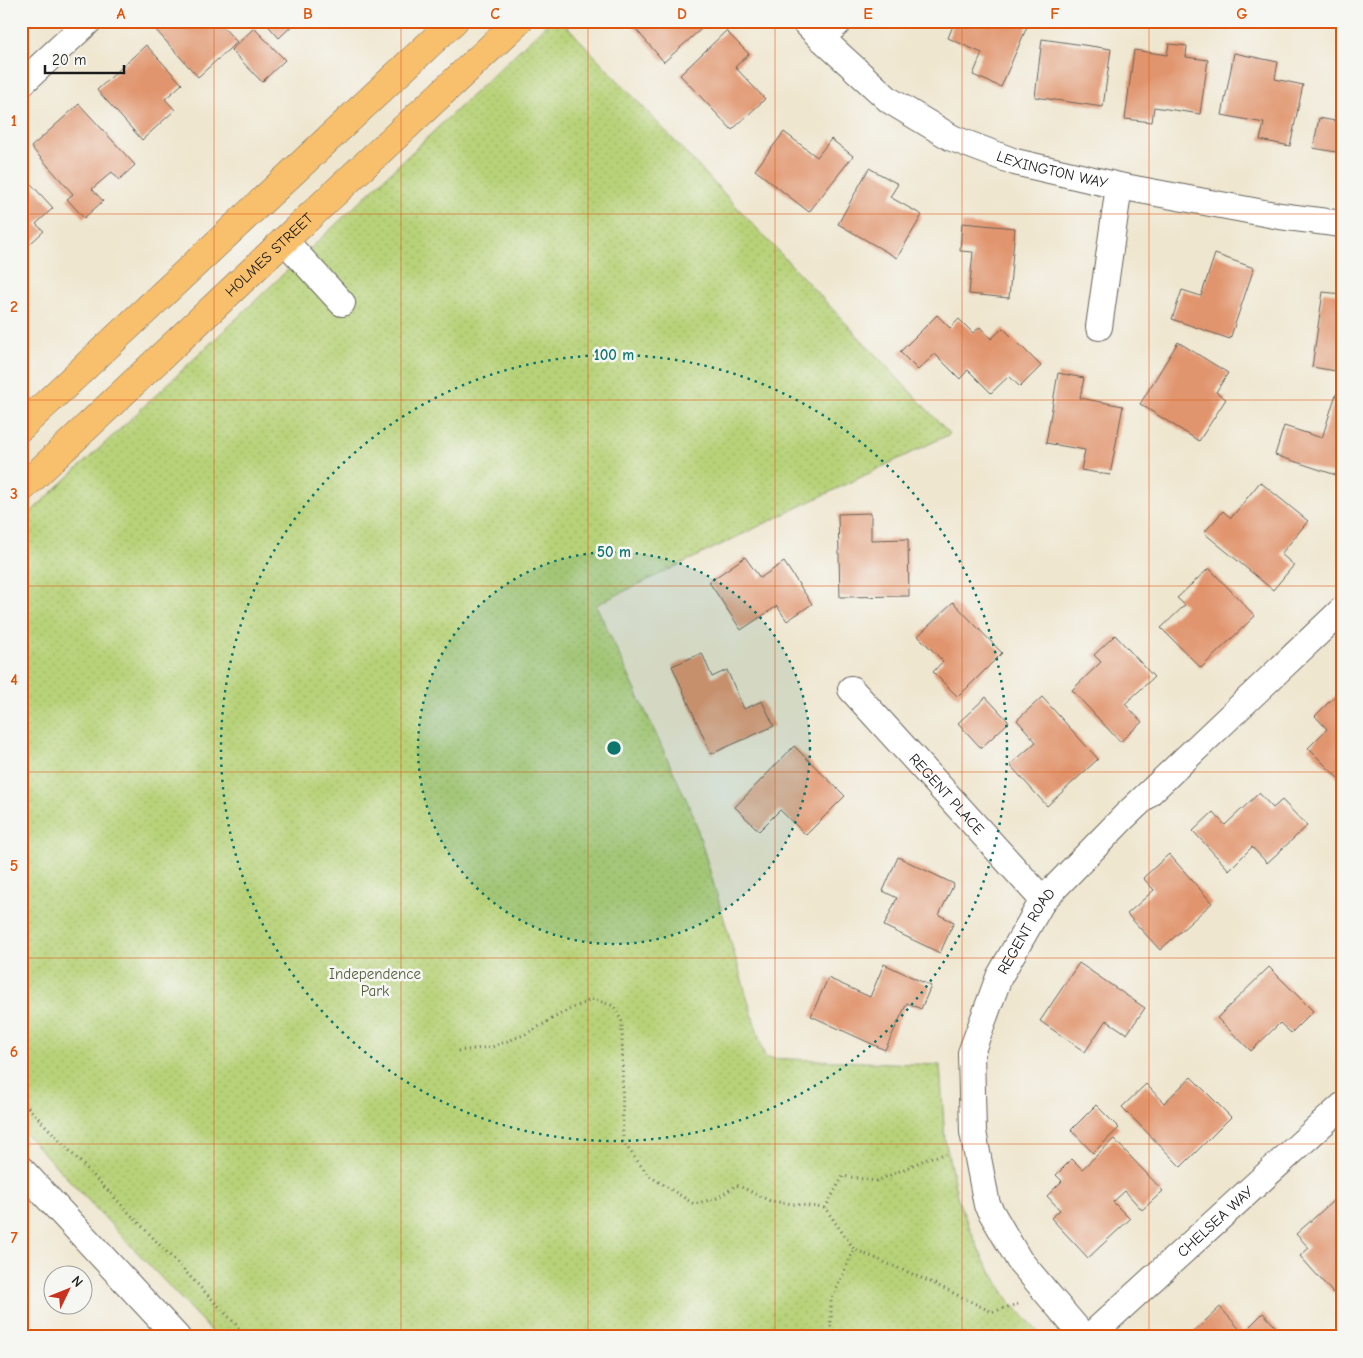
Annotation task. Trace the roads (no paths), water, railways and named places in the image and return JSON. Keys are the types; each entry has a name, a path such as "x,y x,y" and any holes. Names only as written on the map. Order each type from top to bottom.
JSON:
{"main road":[{"path":"21,427 454,21"},
{"name":"HOLMES STREET","path":"21,489 519,21"}],"street":[{"path":"21,84 89,21"},
{"path":"812,30 840,21"},
{"name":"LEXINGTON WAY","path":"812,30 889,100 952,138 1015,162 1119,186 1280,216 1342,224"},
{"path":"1099,327 1119,186"},
{"path":"284,240 342,303"},
{"name":"REGENT ROAD","path":"1084,1337 1019,1260 988,1205 973,1132 971,1053 998,977 1043,900 1124,817 1342,610"},
{"name":"REGENT PLACE","path":"851,689 1043,900"},
{"name":"CHELSEA WAY","path":"1089,1337 1342,1106"},
{"path":"21,1169 178,1337"}],"park label":[{"name":"Independence Park","path":"375,982"}]}
